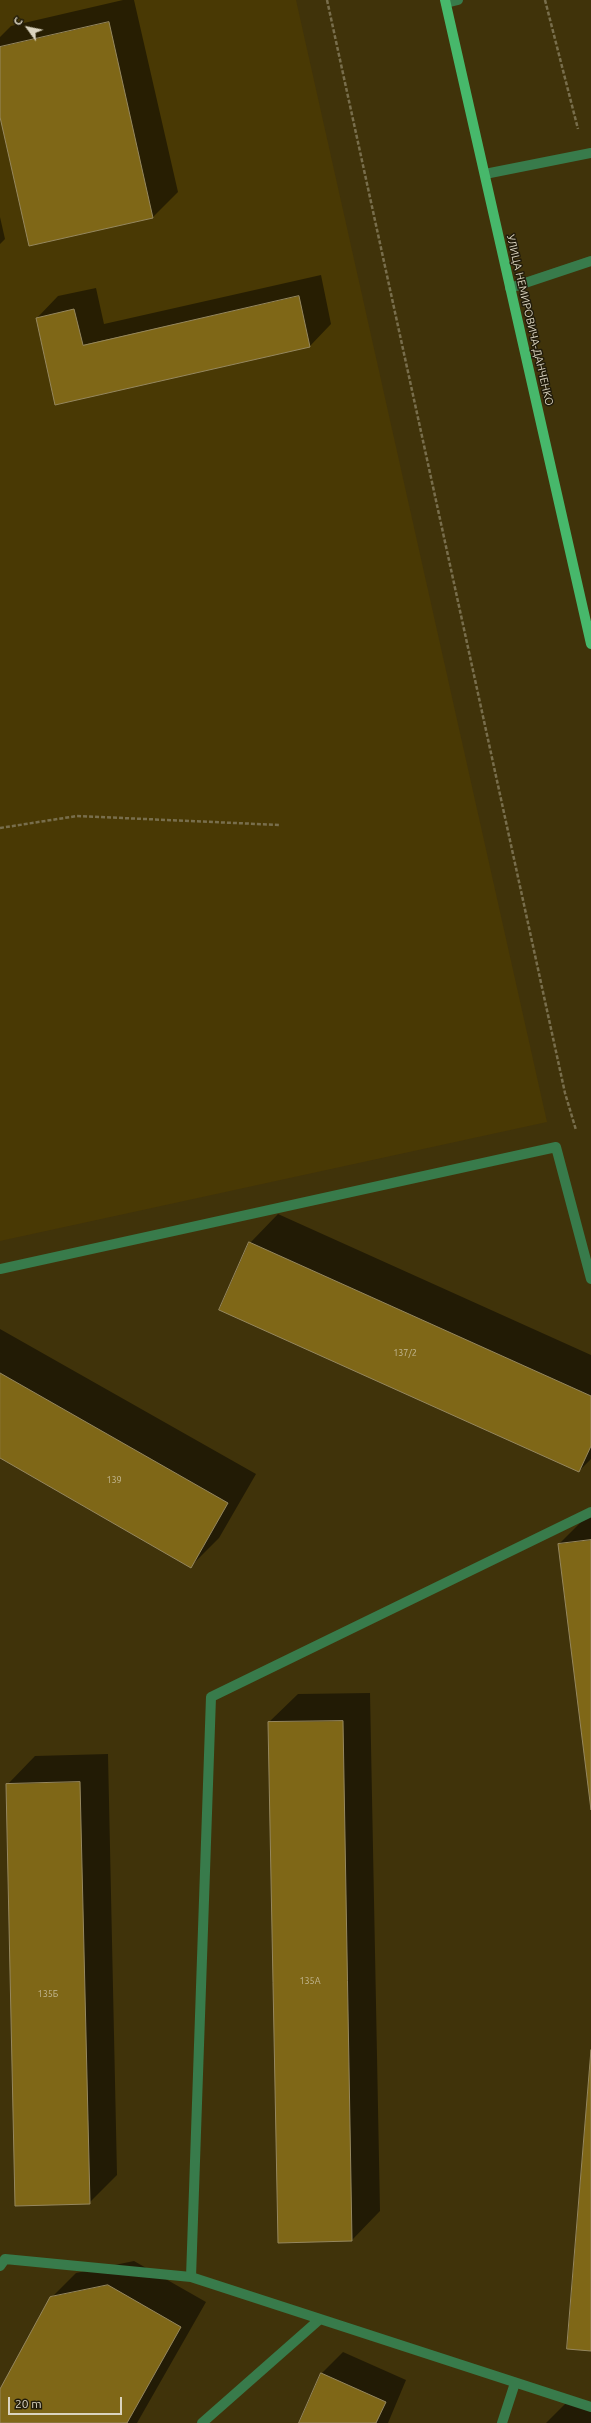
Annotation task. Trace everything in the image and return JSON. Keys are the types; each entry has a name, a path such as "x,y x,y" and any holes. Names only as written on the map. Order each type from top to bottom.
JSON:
{"main road":[{"name":"УЛИЦА НЕМИРОВИЧА-ДАНЧЕНКО","path":"446,1 591,644"}],"lane":[{"path":"446,1 458,0"},
{"path":"485,174 587,153"},
{"path":"510,288 591,261"},
{"path":"0,1269 556,1147 591,1279"},
{"path":"191,2277 211,1697 591,1512"},
{"path":"0,2266 4,2259 191,2277 591,2407"},
{"path":"202,2423 320,2319"},
{"path":"502,2423 515,2383"}],"path":[{"path":"327,0 565,1093 578,1136"},
{"path":"545,0 587,153"},
{"path":"0,828 76,816 280,825"}],"shaded area":[{"path":"0,0 296,0 547,1122 0,1241"}],"building":[{"path":"109,22 153,218 29,246 0,117 0,47"},
{"path":"299,296 310,347 55,405 36,318 74,309 83,345"},
{"path":"249,1242 591,1396 591,1446 579,1472 219,1310"},
{"path":"0,1373 228,1503 191,1568 0,1458"},
{"path":"591,1540 591,1810 558,1544"},
{"path":"343,1721 352,2241 278,2243 268,1722"},
{"path":"80,1782 90,2204 15,2206 6,1784"},
{"path":"591,2050 591,2351 567,2349"},
{"path":"108,2285 181,2327 127,2423 0,2423 0,2389 50,2297"},
{"path":"321,2373 386,2402 376,2423 299,2423"}]}
